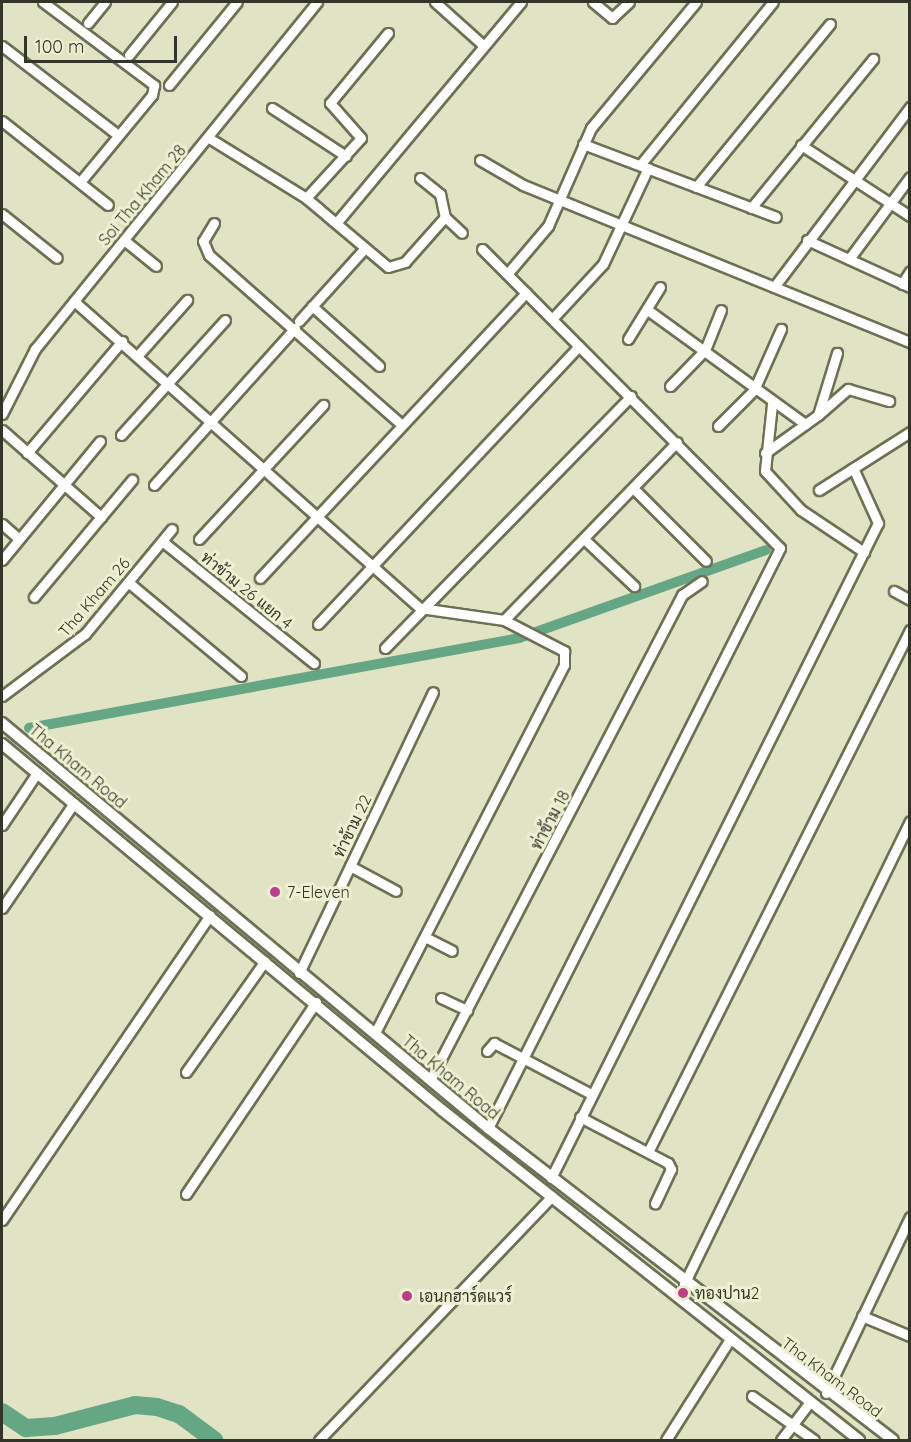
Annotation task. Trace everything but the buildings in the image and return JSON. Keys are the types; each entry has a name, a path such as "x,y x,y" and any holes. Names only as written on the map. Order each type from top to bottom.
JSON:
{"street":[{"path":"43,2 155,89 80,182"},
{"path":"87,23 105,2"},
{"path":"129,55 172,2"},
{"path":"169,85 237,2"},
{"name":"Soi Tha Kham 28","path":"2,414 35,349 209,138 317,2"},
{"path":"435,2 483,45"},
{"path":"337,222 521,2"},
{"path":"593,2 612,18 629,2"},
{"path":"507,273 562,201 583,144 696,2"},
{"path":"552,319 597,272 644,167 774,2"},
{"path":"696,187 830,24"},
{"path":"306,198 346,156 361,133 330,103 388,33"},
{"path":"2,46 118,135"},
{"path":"751,208 873,59"},
{"path":"774,286 851,180 909,107"},
{"path":"272,108 346,156"},
{"path":"2,122 108,205"},
{"path":"209,138 306,198 365,248 396,267 445,217"},
{"path":"583,144 776,217"},
{"path":"801,145 909,216"},
{"path":"480,160 562,201 909,342"},
{"path":"849,258 909,177"},
{"path":"420,178 440,194 445,217 462,233"},
{"path":"2,214 57,258"},
{"path":"214,223 203,241 209,255 297,324 402,425"},
{"path":"124,240 156,266"},
{"path":"807,240 906,285 909,271"},
{"path":"154,485 215,420 312,306 365,248"},
{"path":"482,249 760,524 779,555 527,1058 488,1128"},
{"path":"628,339 649,311 660,287"},
{"path":"260,578 526,293"},
{"path":"138,355 187,300"},
{"path":"74,301 215,420 372,567 420,608 504,620 561,647 564,665 375,1033"},
{"path":"312,306 379,366"},
{"path":"670,386 705,350 721,310"},
{"path":"649,311 705,350 772,404 805,424"},
{"path":"121,435 225,320"},
{"path":"718,426 754,390 781,329"},
{"path":"27,453 122,342"},
{"path":"318,624 579,346"},
{"path":"818,415 837,353"},
{"path":"765,453 818,415 848,389 889,401"},
{"path":"385,648 420,608 631,396"},
{"path":"772,404 774,423 765,453 765,471 793,502 864,552"},
{"path":"199,539 323,405"},
{"path":"2,430 101,517"},
{"path":"819,490 909,434"},
{"path":"2,560 100,441"},
{"path":"504,620 677,442"},
{"path":"551,1178 864,552 879,516 853,468"},
{"path":"34,597 132,480"},
{"path":"633,488 706,561"},
{"path":"2,524 18,538"},
{"name":"Tha Kham 26","path":"2,696 75,644 172,529"},
{"path":"584,539 634,586"},
{"name":"ท่าข้าม 26 แยก 4","path":"162,541 314,663"},
{"name":"ท่าข้าม 18","path":"430,1080 682,595 702,580"},
{"path":"128,582 241,676"},
{"path":"894,591 909,600"},
{"path":"648,1152 909,630"},
{"name":"ท่าข้าม 22","path":"299,973 433,692"},
{"name":"Tha Kham Road","path":"2,723 180,870 299,973 375,1033 488,1128 684,1284 826,1393 893,1440"},
{"name":"Tha Kham Road","path":"2,746 552,1196 859,1440"},
{"path":"2,825 37,773"},
{"path":"2,908 74,803"},
{"path":"684,1284 909,821"},
{"path":"350,866 396,891"},
{"path":"170,882 180,870"},
{"path":"2,1220 210,915"},
{"path":"424,937 452,951"},
{"path":"186,1072 265,961"},
{"path":"441,998 467,1010"},
{"path":"186,1194 316,1002"},
{"path":"487,1051 494,1043 527,1058 591,1094"},
{"path":"580,1117 648,1152 671,1169 655,1204"},
{"path":"319,1440 552,1196"},
{"path":"826,1393 909,1216"},
{"path":"862,1316 909,1336"},
{"path":"666,1440 730,1339"},
{"path":"752,1396 814,1440"},
{"path":"781,1440 810,1402"}],"waterway":[{"path":"29,728 519,638 766,550"},
{"path":"2,1412 26,1428 55,1426 135,1405 157,1407 179,1414 214,1440"}],"place":[{"name":"7-Eleven","path":"275,892"},
{"name":"ทองปาน2","path":"683,1293"},
{"name":"เอนกฮาร์ดแวร์","path":"407,1296"}]}
